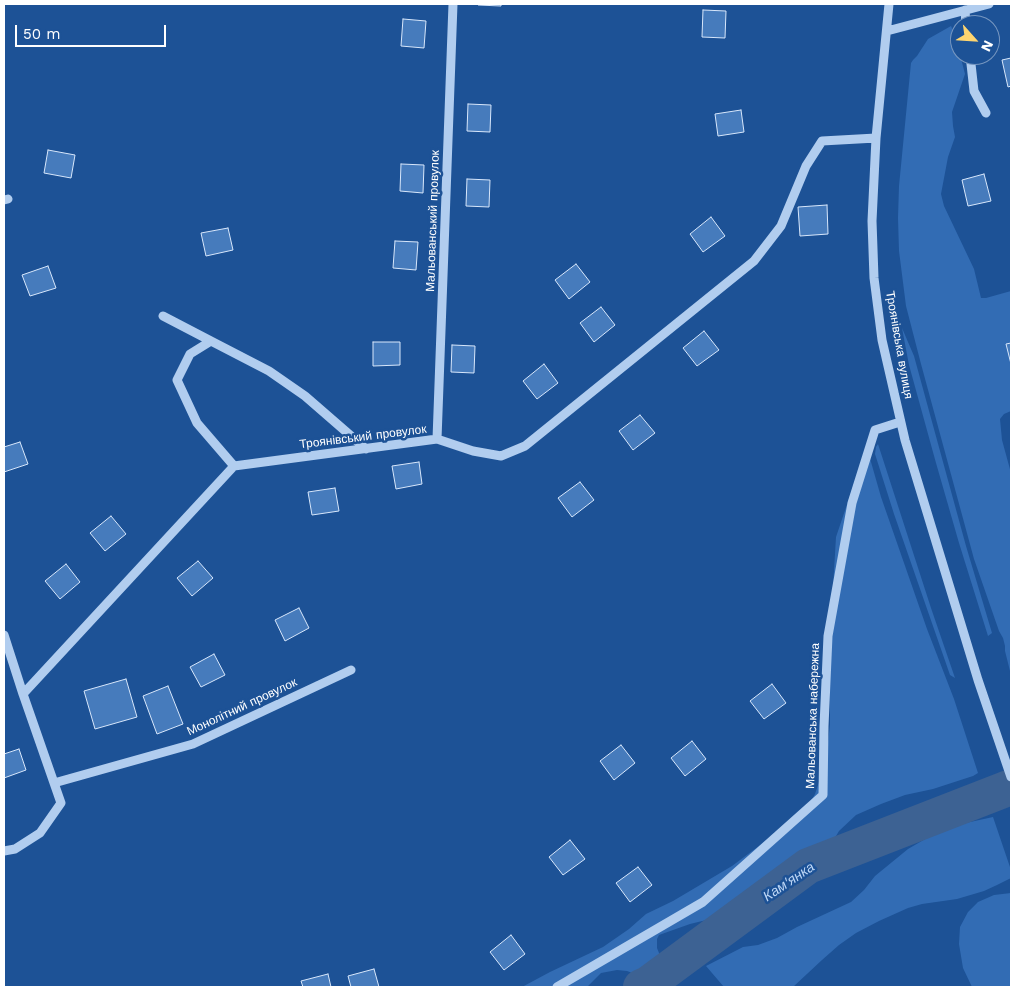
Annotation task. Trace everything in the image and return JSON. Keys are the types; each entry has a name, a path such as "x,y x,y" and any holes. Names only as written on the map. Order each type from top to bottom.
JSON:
{"street":[{"name":"Мальованський провулок","path":"437,440 453,4"},
{"name":"Троянівська вулиця","path":"889,4 876,138 872,221 874,278 882,340 900,422 978,680 1011,777"},
{"path":"887,31 989,4"},
{"path":"965,10 965,15"},
{"path":"971,65 974,91 986,112"},
{"name":"Троянівський провулок","path":"234,466 437,440 473,451 501,456 525,446 754,260 781,226 806,166 822,141 876,138"},
{"path":"163,316 269,371 305,396 366,449"},
{"path":"23,694 234,466 198,423 177,380 190,354 211,341"},
{"name":"Мальованська набережна","path":"557,987 703,902 823,795 828,636 852,503 875,430 900,422"},
{"path":"4,635 61,803 40,833 15,849 4,851"},
{"name":"Монолітний провулок","path":"54,783 193,744 351,670"}],"shaded area":[{"path":"950,27 950,65 963,65 965,74 952,112 955,137 948,157 941,194 944,206 974,269 981,298 1011,291 1011,411 1004,414 1000,419 1002,440 1011,473 1011,675 1003,638 974,559 906,306 899,251 899,186 911,63 928,39"},
{"path":"902,328 914,356 992,633 988,636 936,463 909,365"},
{"path":"878,444 955,678 950,675 894,514 875,454"},
{"path":"869,455 881,497 927,629 954,699 978,773 933,789 905,795 856,815 839,831 830,846 818,875 807,887 778,893 764,898 743,911 690,924 659,935 657,948 659,960 655,967 645,974 617,970 601,973 587,987 522,987 603,947 629,929 646,914 673,901 732,866 791,822 810,803 826,761 830,724 830,639 836,537 862,460"},
{"path":"993,817 1011,870 1011,878 984,891 957,899 908,908 879,921 856,933 839,945 793,987 724,987 706,966 743,947 758,945 777,938 851,902 875,876 908,849 939,831"},
{"path":"1011,893 1011,987 972,987 963,968 959,944 960,927 968,912 978,902 994,895"}],"building":[{"path":"501,4 501,6 478,5"},
{"path":"703,10 726,11 725,38 702,37"},
{"path":"403,19 426,21 424,48 401,46"},
{"path":"1011,58 1011,86 1008,87 1002,60"},
{"path":"468,104 491,105 490,132 467,131"},
{"path":"741,110 744,132 718,136 715,114"},
{"path":"48,150 75,155 71,178 44,173"},
{"path":"401,164 424,165 423,193 400,191"},
{"path":"984,174 991,201 968,206 962,180"},
{"path":"467,179 490,180 489,207 466,206"},
{"path":"827,205 828,234 800,236 798,207"},
{"path":"711,217 725,236 703,252 690,234"},
{"path":"228,228 233,250 206,256 201,233"},
{"path":"395,241 418,242 416,270 393,268"},
{"path":"576,264 590,282 569,299 555,280"},
{"path":"48,266 56,288 30,296 22,275"},
{"path":"601,307 615,325 594,342 580,323"},
{"path":"704,331 719,350 697,366 683,348"},
{"path":"373,342 400,342 400,365 373,366"},
{"path":"1011,343 1011,364 1006,344"},
{"path":"452,345 475,346 474,373 451,372"},
{"path":"544,364 558,383 537,399 523,381"},
{"path":"640,415 655,433 633,450 619,431"},
{"path":"20,442 28,464 4,472 4,447"},
{"path":"419,462 422,484 396,489 392,466"},
{"path":"580,482 594,500 572,517 558,498"},
{"path":"335,488 339,511 312,515 308,492"},
{"path":"111,516 126,534 105,551 90,533"},
{"path":"198,561 213,578 192,596 177,578"},
{"path":"66,564 80,582 60,599 45,581"},
{"path":"299,608 309,628 285,641 275,620"},
{"path":"214,654 225,675 201,687 190,667"},
{"path":"126,679 137,717 95,729 84,691"},
{"path":"772,684 786,703 764,719 750,701"},
{"path":"168,686 183,724 157,734 143,696"},
{"path":"692,741 706,759 685,776 671,758"},
{"path":"621,745 635,763 614,780 600,761"},
{"path":"19,749 26,770 4,778 4,754"},
{"path":"570,840 585,859 563,875 549,857"},
{"path":"638,867 652,885 630,902 616,883"},
{"path":"511,935 525,954 504,970 490,952"},
{"path":"374,969 379,987 351,987 348,976"},
{"path":"328,974 331,987 303,987 301,981"}],"waterway":[{"name":"Кам'янка","path":"641,987 648,984 808,866 1011,787"}]}
